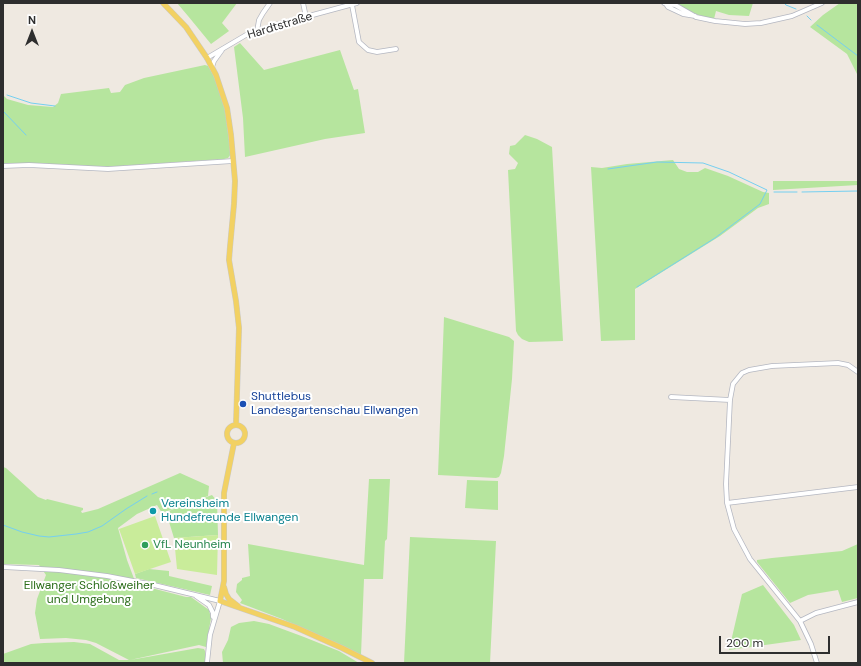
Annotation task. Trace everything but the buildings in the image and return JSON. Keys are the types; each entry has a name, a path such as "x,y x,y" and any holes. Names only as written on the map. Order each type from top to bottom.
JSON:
{"main road":[{"path":"163,3 186,27 207,58 222,91 227,108 235,181 229,260 239,328 236,425"},
{"path":"236,425 243,427 246,434 243,440 239,443 234,443 229,440 227,434 231,426 236,425"},
{"path":"234,443 224,492 224,586 229,600 242,609"},
{"path":"224,586 220,601 317,636 372,663"}],"street":[{"path":"258,31 259,20 262,13 270,3"},
{"path":"303,3 306,17"},
{"name":"Hardtstraße","path":"207,58 246,35 357,3"},
{"path":"665,4 675,5 695,16 714,21 745,24 761,23 792,16 822,3"},
{"path":"352,5 359,42 368,50 377,52 396,49"},
{"path":"212,67 222,49"},
{"path":"3,166 29,165 108,169 233,161"},
{"path":"817,663 811,644 800,621 750,559 734,529 727,503 726,484 730,400 733,384 742,373 749,370 838,363 848,365 858,372"},
{"path":"671,397 730,400"},
{"path":"727,503 858,487"},
{"path":"3,567 59,570 107,576 154,585 220,601 212,624"},
{"path":"193,594 209,605 213,614 207,663"},
{"path":"800,621 816,612 858,602"}],"green space":[{"path":"177,3 237,3 222,23 229,31 211,44"},
{"path":"674,3 753,3 749,16 729,15 716,11 714,19 698,15"},
{"path":"840,3 858,3 858,76 847,54 810,27 823,15"},
{"path":"240,43 264,70 340,50 354,90 358,89 365,133 325,139 245,157 243,118 234,47"},
{"path":"205,65 208,66 213,74 221,93 231,154 228,158 106,167 33,163 3,164 3,95 7,99 28,105 53,107 58,103 61,94 109,88 111,93 120,92 125,85 144,78"},
{"path":"525,135 537,139 552,147 563,341 529,342 522,339 516,331 508,170 515,169 518,163 509,154 510,146 515,145"},
{"path":"673,160 679,169 687,172 698,172 705,168 728,176 763,192 769,193 769,204 758,208 720,236 635,289 635,340 601,341 591,167 602,168"},
{"path":"773,181 858,181 858,185 773,190"},
{"path":"444,317 509,337 514,341 512,379 504,456 501,473 499,477 496,478 438,475"},
{"name":"Ellwanger Schloßweiher und Umgebung","path":"3,467 38,497 83,508 81,511 82,513 98,509 180,473 209,486 208,496 162,513 157,505 137,514 118,528 127,560 136,584 191,597 209,610 211,618 206,647 199,645 130,660 198,648 204,649 205,651 205,663 3,663 3,654 31,644 74,642 90,644 119,660 129,660 96,643 86,640 66,638 40,639 35,613 37,599 46,575 39,565 3,564"},
{"path":"369,479 390,479 383,579 364,579 361,655 282,619 240,603 242,600 236,592 237,584 242,580 242,578 250,576 248,544 364,565"},
{"path":"467,480 498,481 498,510 465,508"},
{"path":"212,495 217,501 218,535 174,538 166,512"},
{"name":"VfL Neunheim","path":"155,516 171,562 135,574 119,529"},
{"name":"VfL Neunheim","path":"218,535 217,575 177,569 174,538"},
{"path":"410,537 496,541 490,663 404,663"},
{"path":"858,544 858,598 842,602 838,590 808,595 790,603 757,562 757,560 772,558 842,551"},
{"path":"149,569 169,571 169,576 212,586 210,595 136,578 135,574"},
{"path":"763,585 794,625 801,640 729,650 742,594"},
{"path":"254,621 269,624 339,651 359,663 223,663 222,652 228,640 231,627 239,623"}],"waterway":[{"path":"784,3 796,9"},
{"path":"807,16 811,20"},
{"path":"817,25 858,56"},
{"path":"7,95 31,103 55,106"},
{"path":"3,111 26,135"},
{"path":"608,169 657,162 703,163 729,172 767,190 760,204 715,238 637,287"},
{"path":"802,192 858,191"},
{"path":"774,192 797,192"},
{"path":"152,494 157,492"},
{"path":"3,525 22,532 49,537 88,532 102,526 147,496"}],"place":[{"name":"Shuttlebus Landesgartenschau Ellwangen","path":"243,404"},
{"name":"Vereinsheim Hundefreunde Ellwangen","path":"153,511"},
{"name":"VfL Neunheim","path":"145,545"}]}
